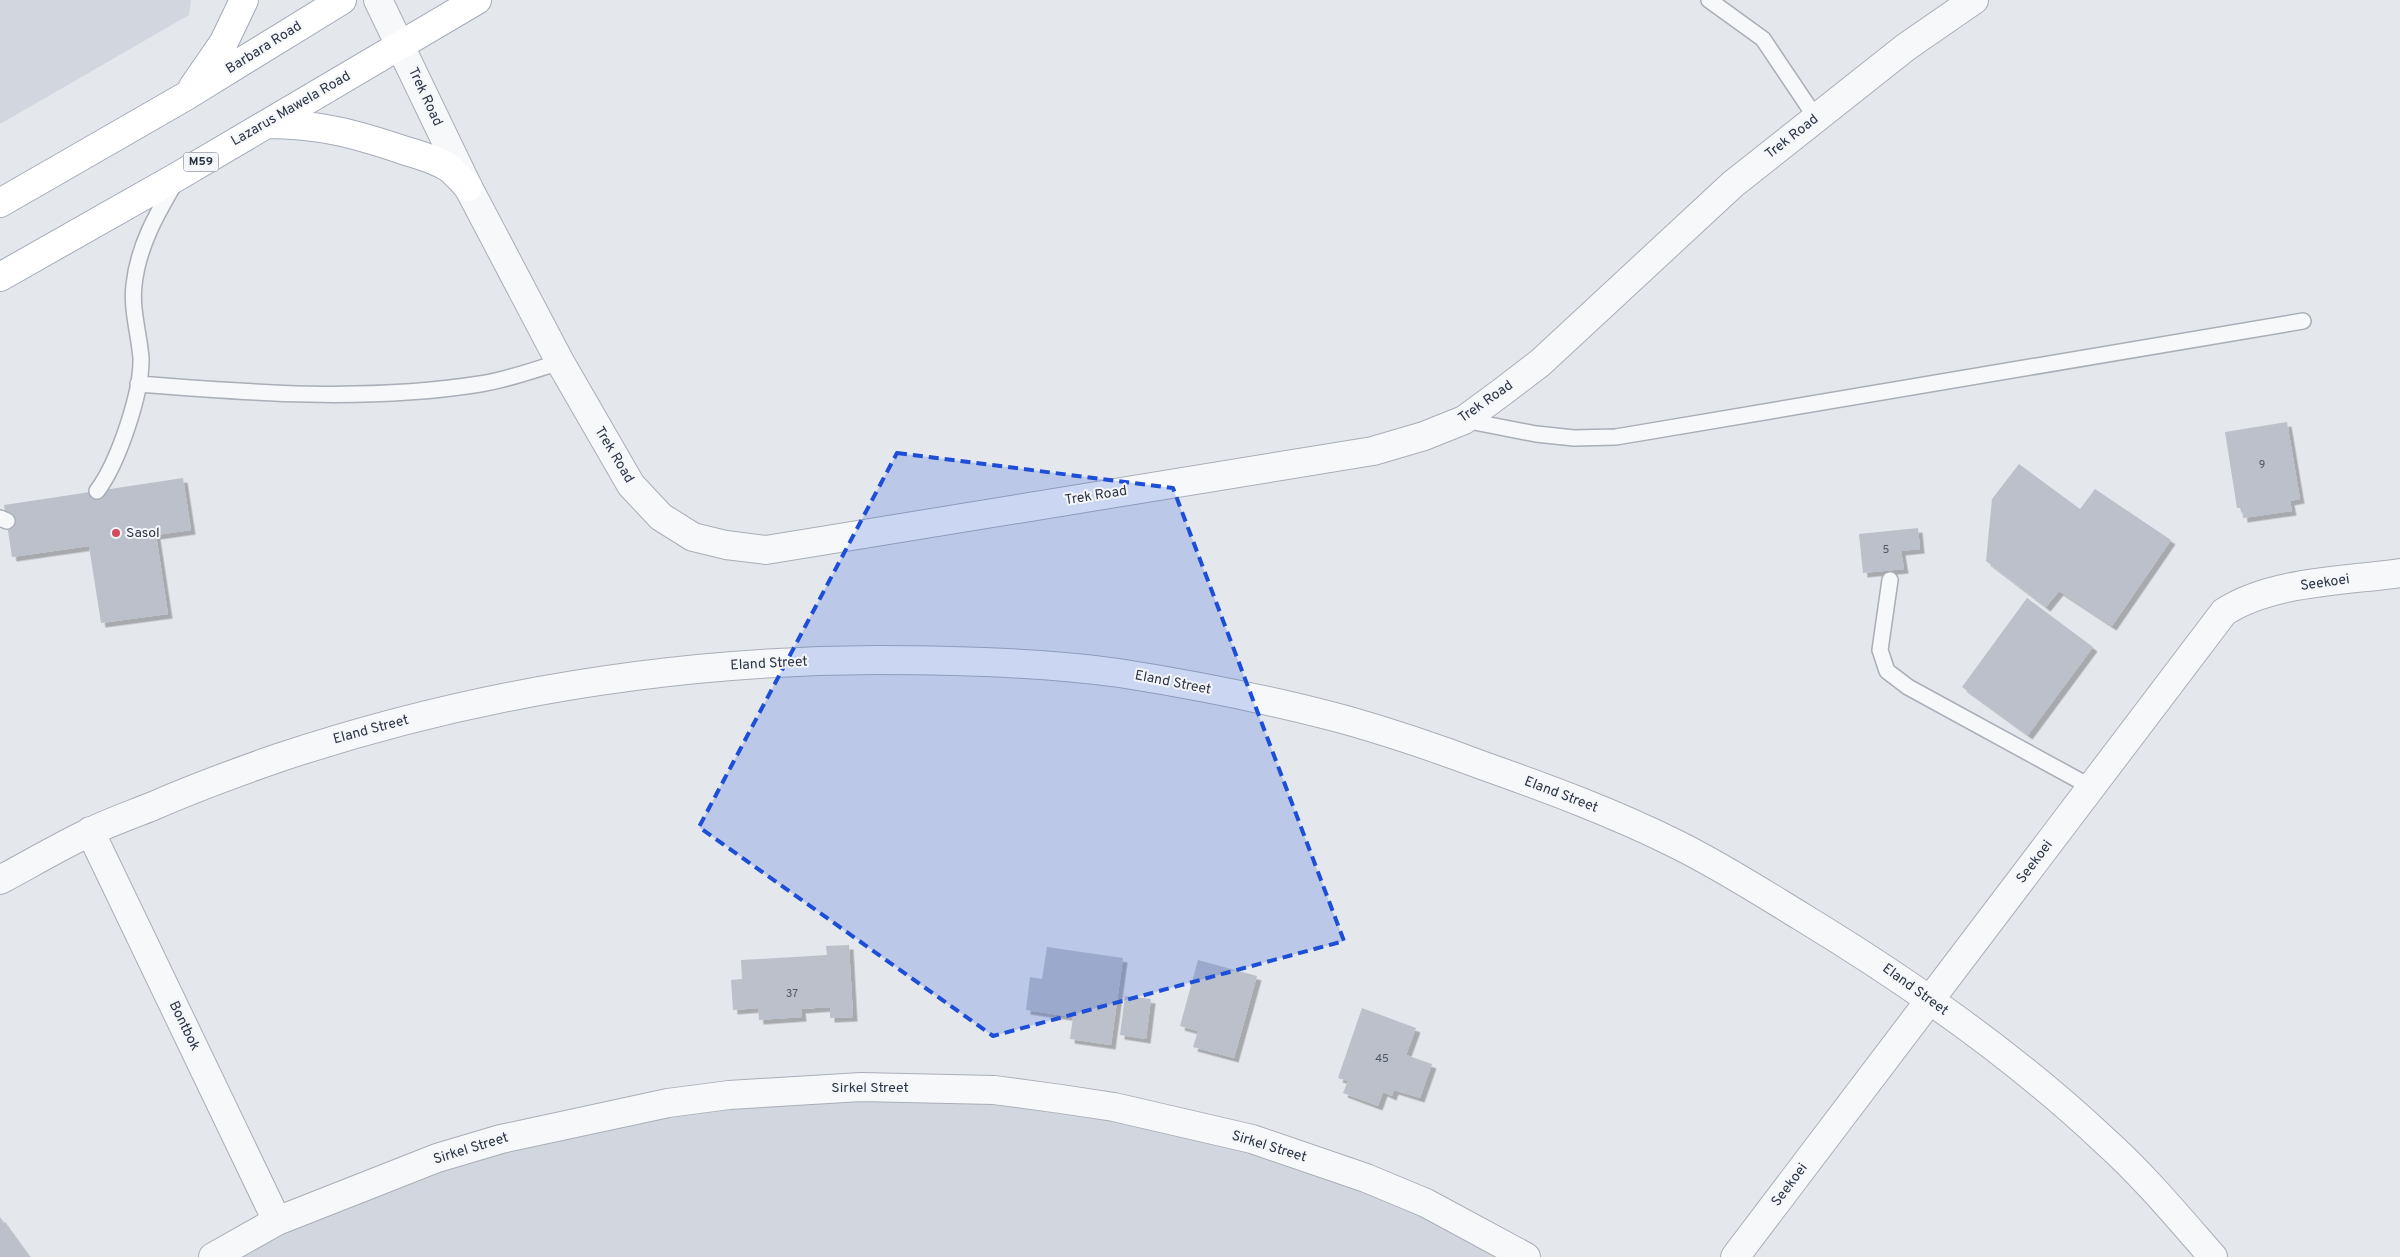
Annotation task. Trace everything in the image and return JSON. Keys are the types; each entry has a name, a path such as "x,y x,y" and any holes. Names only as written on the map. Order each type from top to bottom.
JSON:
{"main road":[{"path":"0,203 186,96 224,42 244,0"},
{"name":"Barbara Road","path":"186,96 342,0"},
{"name":"Lazarus Mawela Road","path":"0,277 180,175 477,0"},
{"path":"266,124 299,124 327,127 358,135 424,157 449,168 468,187"}],"street":[{"name":"Trek Road","path":"378,0 468,187 560,362 631,485 661,517 693,537 726,545 766,550 1373,450 1424,436 1464,420 1540,363 1733,184 1906,47 1974,0"},
{"name":"Seekoei","path":"1735,1257 2224,612 2251,598 2278,590 2400,573"},
{"name":"Eland Street","path":"0,880 90,832 202,784 333,740 445,710 535,690 606,678 698,668 776,663 899,660 1020,663 1122,674 1259,700 1346,720 1526,780 1614,815 1684,848 1861,951 2057,1097 2109,1144 2145,1181 2212,1257"},
{"name":"Bontbok","path":"90,832 277,1221"},
{"name":"Sirkel Street","path":"213,1257 277,1221 437,1158 501,1139 668,1103 738,1094 861,1087 994,1090 1114,1107 1252,1140 1366,1178 1426,1203 1526,1257"}],"lane":[{"path":"1709,0 1763,39 1816,118"},
{"path":"97,491 106,480 118,452 138,384 141,359 133,301 138,262 150,226 180,175"},
{"path":"1464,420 1536,434 1574,438 1616,437 2303,321"},
{"path":"138,384 240,392 374,396 481,384 560,362"},
{"path":"1890,580 1880,650 1887,671 1908,687 2091,787"}],"highlighted area":[{"path":"897,453 1173,488 1344,941 993,1036 699,827"}],"shaded area":[{"path":"0,0 191,0 189,15 0,124"},
{"path":"994,1090 1318,1162 1518,1257 224,1257 501,1139 729,1095"}],"building":[{"path":"2287,422 2300,499 2290,501 2292,511 2243,518 2242,508 2237,508 2225,432"},
{"path":"2019,464 2080,509 2095,489 2171,540 2112,626 2059,591 2046,607 1986,561 1992,499"},
{"path":"183,478 191,530 156,535 168,614 101,623 89,546 12,557 4,505"},
{"path":"1918,528 1920,549 1901,551 1904,569 1863,573 1859,534"},
{"path":"2027,598 2093,647 2028,735 1962,687"},
{"path":"849,945 853,1017 830,1018 830,1007 801,1009 802,1017 759,1020 758,1008 733,1010 731,980 742,979 741,960 827,955 826,946"},
{"path":"1047,947 1123,958 1111,1045 1070,1039 1073,1017 1026,1010 1030,977 1042,979"},
{"path":"1198,960 1257,976 1234,1058 1193,1047 1198,1031 1180,1026"},
{"path":"1125,996 1151,999 1146,1039 1120,1035"},
{"path":"1362,1008 1416,1028 1406,1055 1432,1064 1420,1098 1394,1090 1392,1096 1383,1092 1378,1106 1343,1093 1348,1081 1338,1078"},
{"path":"0,1217 29,1257 0,1257"}],"place":[{"name":"Sasol","path":"116,533"}]}
